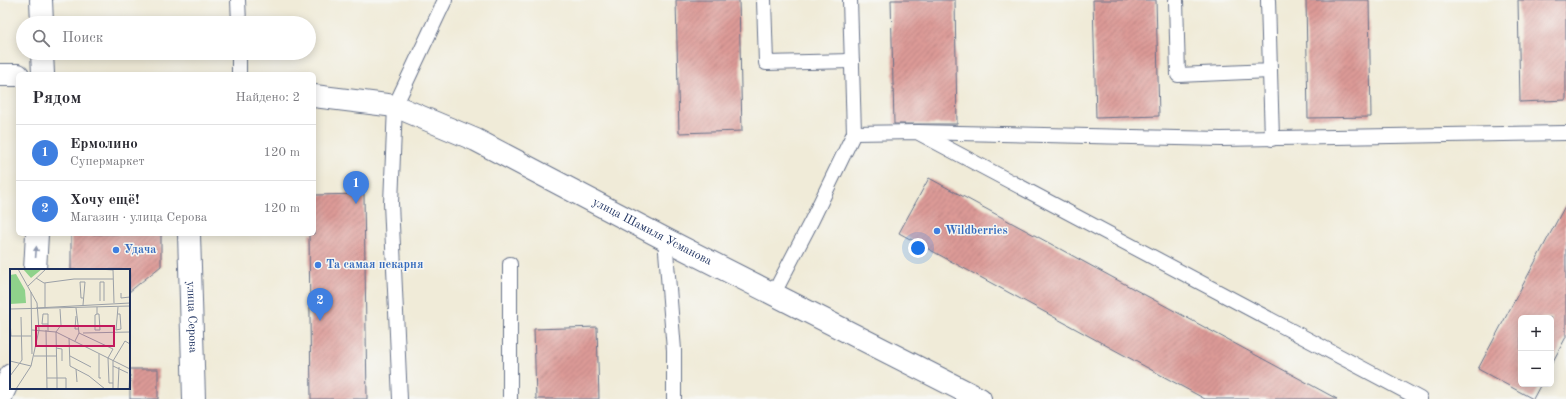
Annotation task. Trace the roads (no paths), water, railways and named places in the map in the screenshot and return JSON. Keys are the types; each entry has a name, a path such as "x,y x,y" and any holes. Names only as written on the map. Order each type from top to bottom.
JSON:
{"street":[{"path":"42,0 42,16"},
{"path":"42,60 43,72"},
{"path":"0,75 16,75"},
{"name":"улица Шамиля Усманова","path":"316,96 395,106 476,140 665,239 774,293 980,399"},
{"path":"35,269 37,236"},
{"name":"улица Серова","path":"189,236 194,399"},
{"path":"0,399 10,377"}],"lane":[{"path":"238,0 238,16"},
{"path":"400,399 391,203 395,106 445,0"},
{"path":"764,0 766,63 852,61"},
{"path":"774,293 812,220 854,133 850,0"},
{"path":"1176,0 1178,75 1270,72"},
{"path":"1268,0 1272,139"},
{"path":"239,60 239,72"},
{"path":"854,133 917,132 1272,139 1566,132"},
{"path":"917,132 1420,399"},
{"path":"665,239 674,350 674,399"},
{"path":"510,264 510,399"}],"place":[{"name":"Ермолино","path":"356,204"},
{"name":"Wildberries","path":"937,231"},
{"name":"Удача","path":"116,250"},
{"name":"Та самая пекарня","path":"318,265"},
{"name":"Хочу ещё!","path":"320,321"}]}
